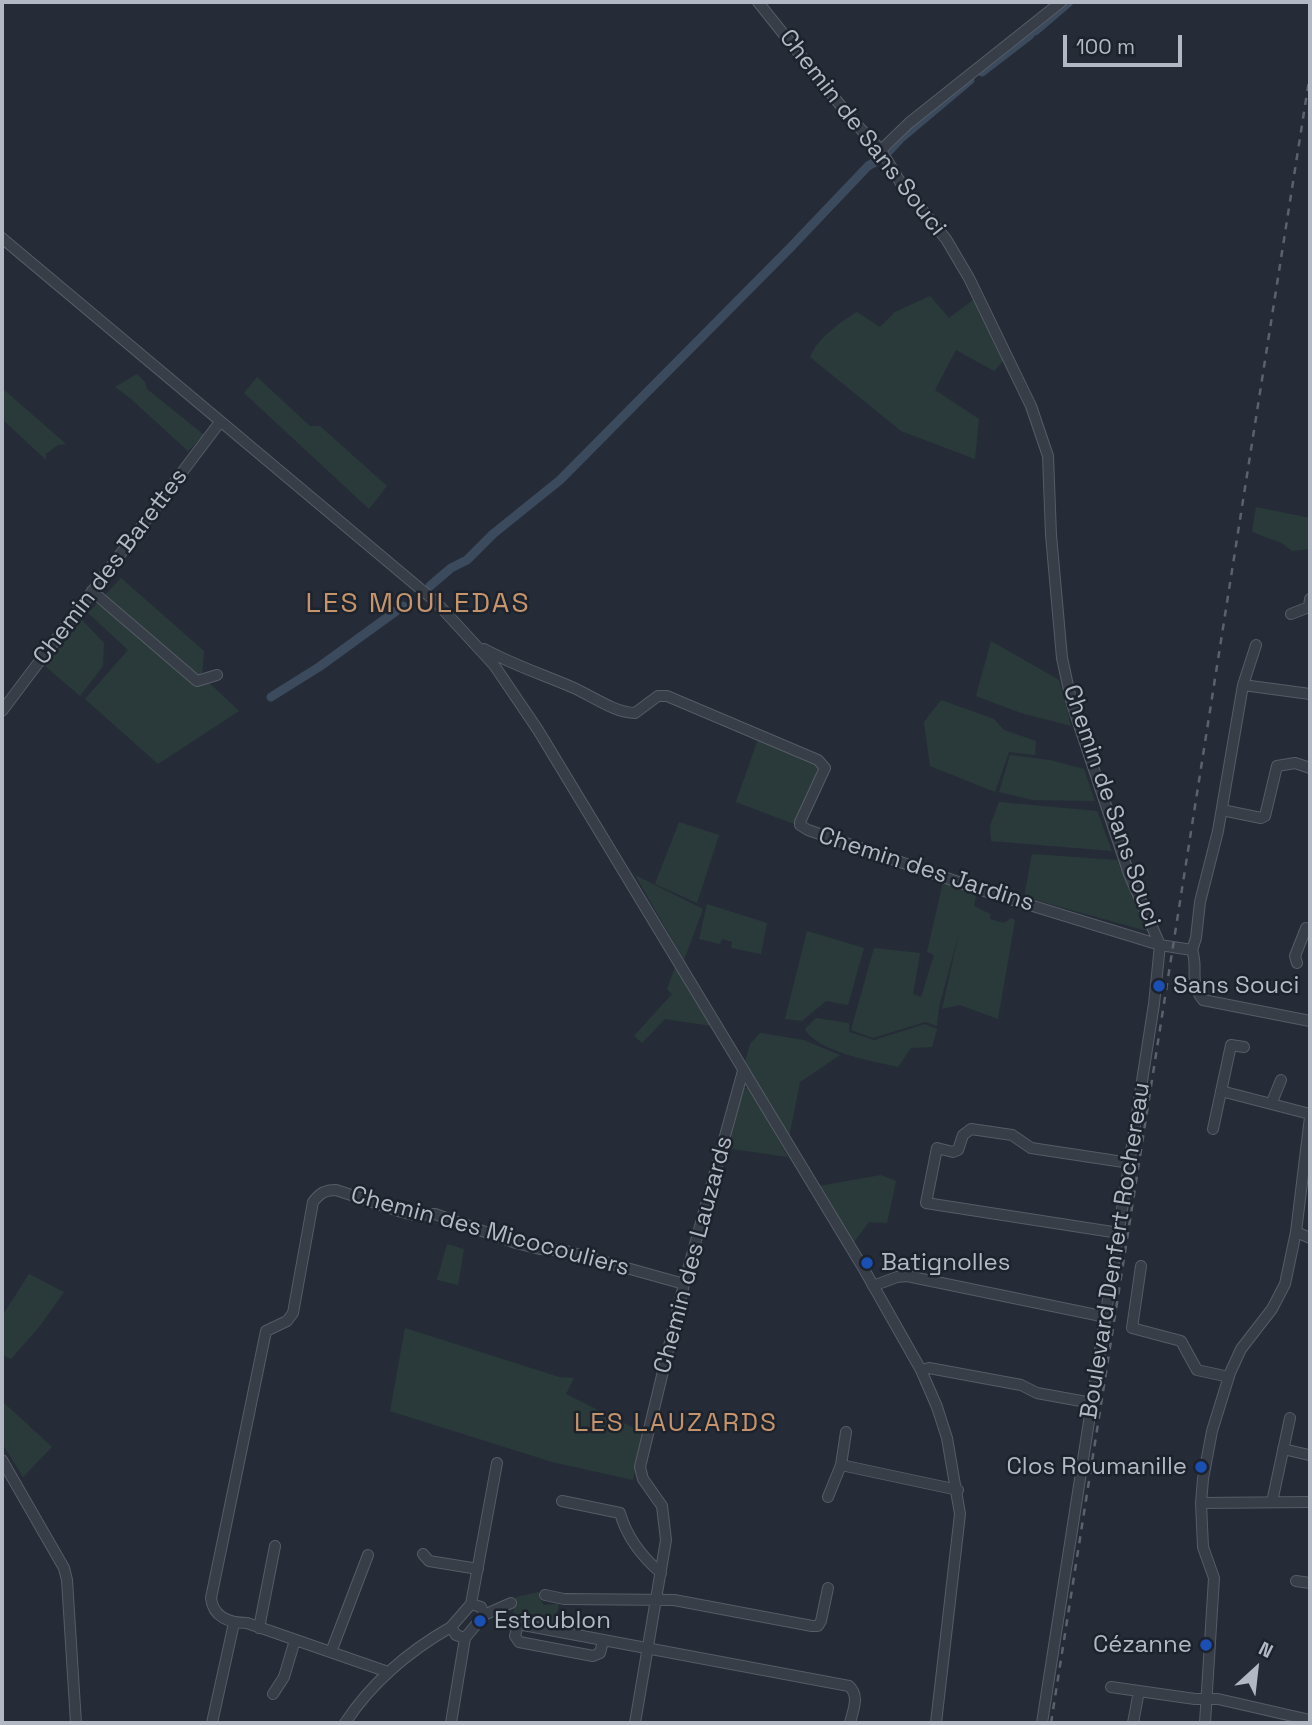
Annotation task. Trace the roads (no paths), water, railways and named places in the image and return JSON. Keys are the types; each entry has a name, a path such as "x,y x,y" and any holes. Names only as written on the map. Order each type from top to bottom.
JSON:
{"street":[{"name":"Chemin de Sans Souci","path":"758,2 853,121 881,150 902,185 952,249 1017,377 1042,434 1050,478 1051,535 1062,658 1072,704 1129,874 1160,945"},
{"path":"881,150 909,123 1061,2"},
{"path":"2,238 436,602 478,645 510,686 638,893 921,1370 947,1438 960,1514 936,1723"},
{"name":"Chemin des Barettes","path":"2,711 220,422"},
{"path":"92,591 197,681 216,675"},
{"path":"1291,614 1309,607 1310,599"},
{"name":"Chemin des Jardins","path":"478,645 506,662 631,713 657,696 667,696 818,760 825,768 800,822 800,825 808,830 984,891 1160,945"},
{"path":"1256,645 1243,685 1222,810 1200,902 1192,950 1195,959 1195,989 1203,1000 1310,1021"},
{"path":"510,686 511,677 522,668"},
{"path":"1243,685 1310,694"},
{"path":"1222,810 1261,818 1265,816 1277,766 1295,763 1310,768"},
{"path":"1297,963 1295,956 1306,928 1310,930"},
{"path":"1160,945 1192,950"},
{"name":"Boulevard Denfert Rochereau","path":"1042,1723 1130,1163 1160,945"},
{"path":"1213,1129 1231,1045 1244,1047"},
{"name":"Chemin des Lauzards","path":"635,1723 666,1541 662,1506 643,1479 640,1467 684,1284 743,1071"},
{"path":"1272,1102 1281,1080"},
{"path":"1205,1723 1214,1578 1203,1547 1201,1503 1212,1431 1241,1349 1272,1309 1285,1284 1296,1232 1310,1115 1272,1102 1221,1091"},
{"path":"1119,1233 926,1203 937,1148 953,1152 958,1150 963,1135 971,1129 1012,1135 1031,1149 1130,1163"},
{"name":"Chemin des Micocouliers","path":"234,1623 220,1616 212,1605 221,1545 266,1331 287,1321 293,1313 313,1202 317,1196 325,1190 335,1190 414,1215 435,1214 516,1243 540,1249 566,1251 684,1284"},
{"path":"1296,1232 1310,1238"},
{"path":"1141,1266 1132,1328 1181,1341 1197,1370 1229,1377"},
{"path":"873,1286 907,1276 1085,1310 1106,1317"},
{"path":"921,1370 929,1368 1021,1385 1037,1393 1092,1403"},
{"path":"1272,1502 1290,1418"},
{"path":"828,1497 841,1465 846,1432"},
{"path":"1283,1449 1309,1455"},
{"path":"2,1460 64,1568 76,1723"},
{"path":"345,1723 354,1708 388,1672 427,1640 451,1627 471,1604 497,1463"},
{"path":"841,1465 958,1490"},
{"path":"562,1501 620,1513 625,1532 660,1573"},
{"path":"1201,1503 1310,1502"},
{"path":"259,1628 275,1546"},
{"path":"423,1554 429,1561 478,1569"},
{"path":"331,1652 368,1555"},
{"path":"1296,1581 1310,1583"},
{"path":"545,1595 564,1599 674,1600 818,1626 828,1588"},
{"path":"451,1723 465,1638 484,1615 512,1603"},
{"path":"471,1604 481,1607 484,1615"},
{"path":"212,1723 234,1623 247,1623 388,1672"},
{"path":"603,1641 600,1653 593,1656 519,1642 515,1636 518,1624 849,1686 856,1697 850,1723"},
{"path":"451,1627 456,1635 465,1638"},
{"path":"273,1694 284,1676 295,1640"},
{"path":"1111,1687 1195,1699 1208,1698 1310,1720"},
{"path":"1133,1723 1139,1691"}],"waterway":[{"path":"1035,31 1069,2"},
{"path":"982,72 1030,35"},
{"path":"889,151 970,80"},
{"path":"430,586 451,568 467,560 493,534 560,480 868,166 875,162"},
{"path":"271,697 319,667 403,606"}],"railway":[{"path":"1051,1723 1310,74"}],"place":[{"name":"Sans Souci","path":"1159,986"},
{"name":"Batignolles","path":"867,1263"},
{"name":"Clos Roumanille","path":"1201,1467"},
{"name":"Estoublon","path":"480,1621"},
{"name":"Cézanne","path":"1206,1645"}],"district":[{"name":"LES MOULEDAS","path":"418,604"},
{"name":"LES LAUZARDS","path":"676,1424"}]}
